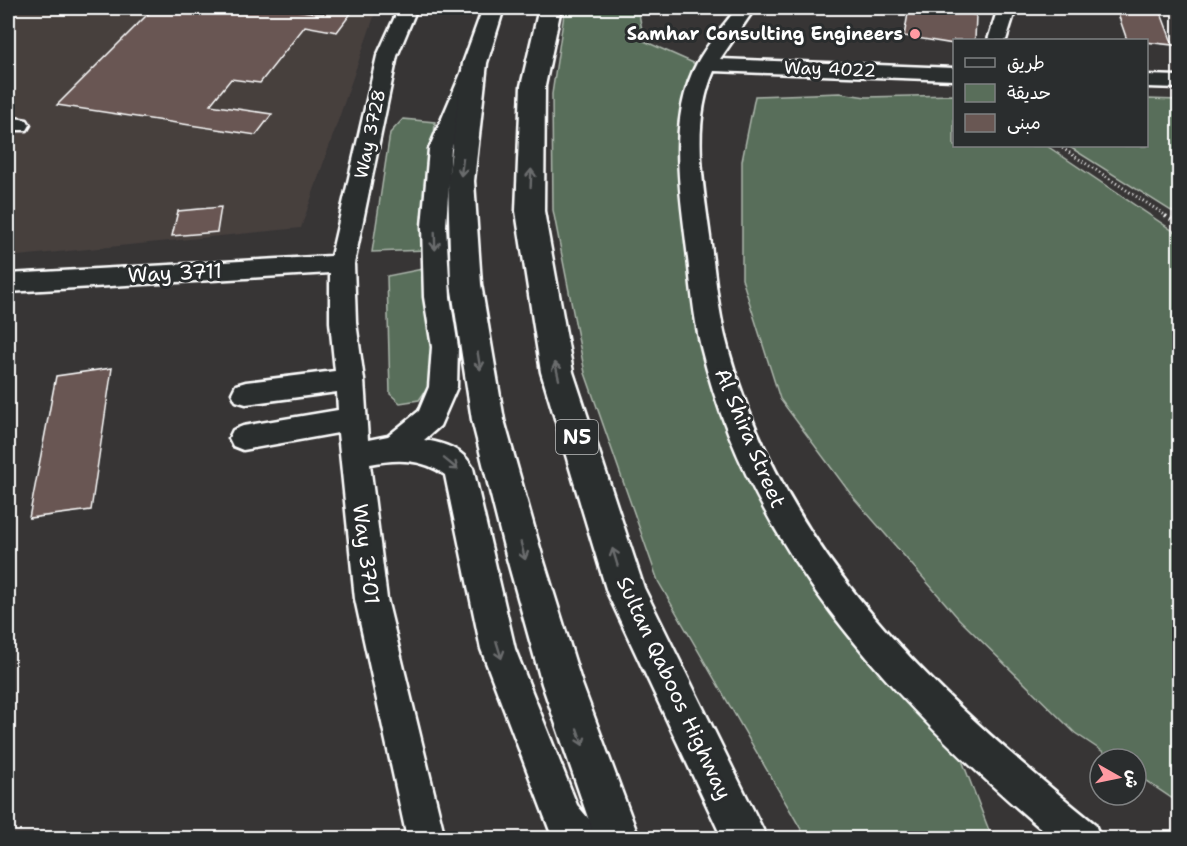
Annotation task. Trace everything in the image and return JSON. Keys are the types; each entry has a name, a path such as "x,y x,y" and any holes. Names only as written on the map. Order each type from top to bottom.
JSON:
{"highway":[{"path":"493,8 475,63 461,181 466,284 488,420 562,684 616,838"},
{"name":"Sultan Qaboos Highway","path":"550,8 533,86 530,211 557,372 626,592 745,838"}],"street":[{"name":"Way 3728","path":"342,264 387,56 408,8"},
{"name":"Al Shira Street","path":"746,8 706,65 694,99 688,156 705,294 717,358 751,449 780,511 832,590 877,647 959,733 1081,838"},
{"path":"997,39 1007,8"},
{"path":"396,447 430,418 443,387 445,347 437,297 434,226 440,149 475,63"},
{"name":"Way 4022","path":"706,65 953,74"},
{"path":"1148,81 1179,82"},
{"name":"Way 3711","path":"8,283 342,264"},
{"name":"Way 3701","path":"342,264 343,322 350,380 354,455 371,599 426,838"},
{"path":"246,393 350,380"},
{"path":"243,438 352,419"},
{"path":"354,455 396,447 440,455 458,468 498,649 563,818 579,838"}],"path":[{"path":"1061,147 1179,225"}],"shaded area":[{"path":"8,8 377,8 301,228 8,257"}],"green space":[{"path":"565,8 638,8 644,41 698,65 687,99 741,450 955,742 992,838 806,838 658,581 585,373 553,210 552,94"},
{"path":"840,93 866,97 953,95 953,147 1048,147 1179,235 1179,803 1148,782 1148,747 1096,747 1075,733 959,619 853,497 780,399 742,279 742,161 755,96"},
{"path":"1148,99 1179,100 1179,216 1070,147 1148,147"},
{"path":"403,119 435,122 426,250 372,252 390,133"},
{"path":"428,268 433,380 419,400 400,403 390,394 387,276"}],"building":[{"path":"154,8 290,8 288,9 323,14 328,8 355,8 337,32 305,26 260,83 231,79 210,105 272,114 256,135 57,105"},
{"path":"909,8 976,15 975,39 953,39 953,44 904,36"},
{"path":"1116,8 1159,8 1173,45 1148,42 1148,39 1127,39"},
{"path":"221,207 217,232 172,236 178,211"},
{"path":"112,368 91,510 29,518 56,376"}],"place":[{"name":"Samhar Consulting Engineers","path":"915,34"}]}
